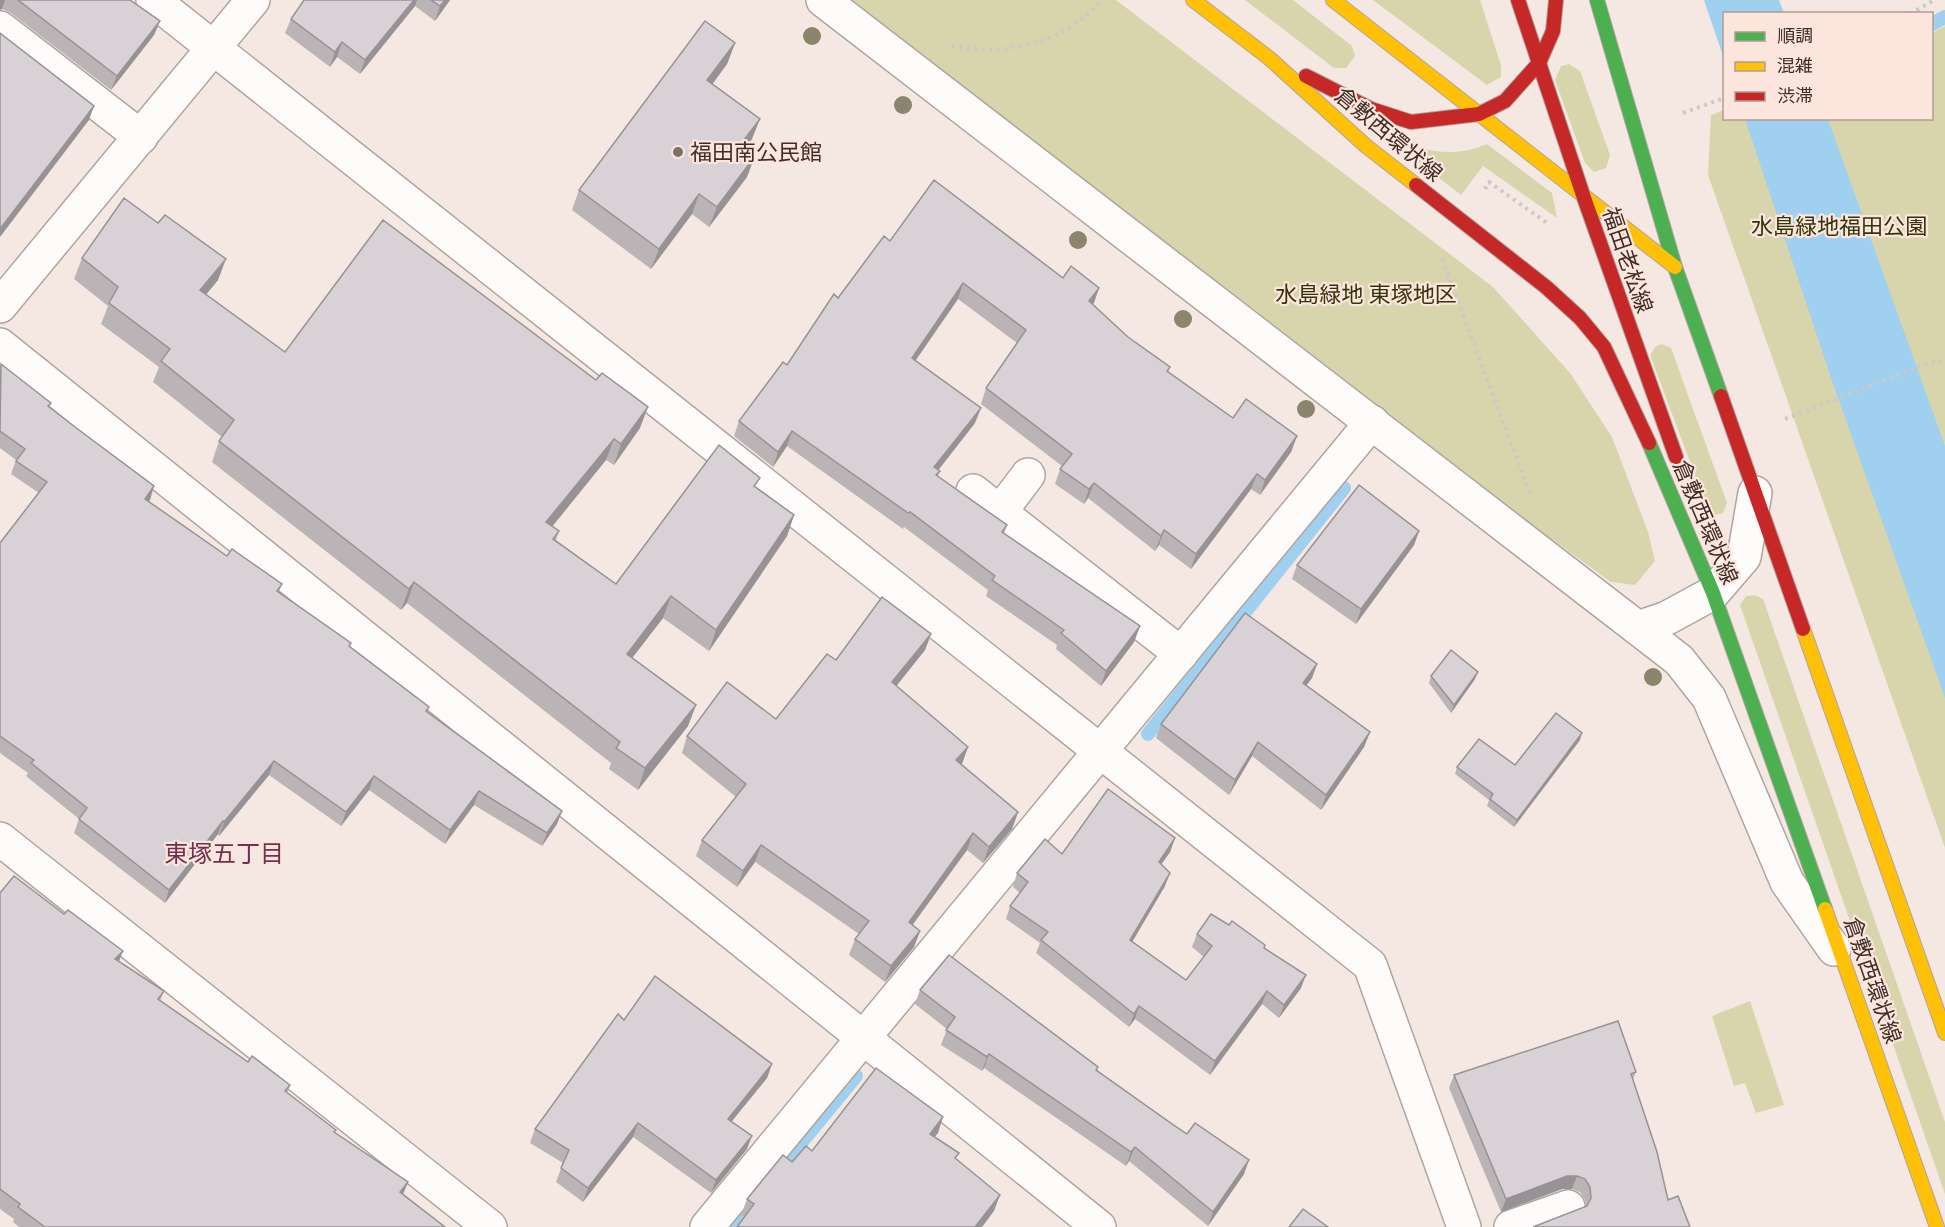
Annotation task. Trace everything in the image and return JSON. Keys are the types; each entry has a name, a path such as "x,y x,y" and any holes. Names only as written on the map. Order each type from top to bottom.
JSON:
{"main road":[{"name":"倉敷西環状線","path":"1193,0 1269,58 1366,146 1546,287 1580,318 1604,347 1691,535 1713,593 1848,969 1937,1227"},
{"path":"1334,0 1675,267 1945,1032"},
{"name":"福田老松線","path":"1518,0 1679,472 1691,535"},
{"path":"1269,58 1371,109 1411,122 1479,114 1505,101 1539,63 1553,31 1556,0"},
{"name":"福田老松線","path":"1597,0 1675,267"}],"street":[{"path":"153,0 1370,965 1464,1227"},
{"path":"0,306 253,0"},
{"path":"823,0 1679,660 1709,698 1787,882 1848,969"},
{"path":"0,28 141,136"},
{"path":"0,345 1099,1227"},
{"path":"707,1227 1372,422"},
{"path":"1000,512 1028,475"},
{"path":"974,491 1181,654"},
{"path":"1638,628 1667,618 1713,593 1744,557 1755,493"},
{"path":"0,839 490,1227"},
{"path":"1511,1227 1568,1208"}],"path":[{"path":"943,45 976,51 1013,49 1041,42 1088,15 1101,0"},
{"path":"1913,12 1934,0"},
{"path":"1683,113 1723,99"},
{"path":"1480,195 1489,182 1555,229"},
{"path":"1440,252 1531,495"},
{"path":"1785,419 1926,364 1945,360"}],"green space":[{"name":"水島緑地 東塚地区","path":"848,0 1116,0 1493,287 1570,373 1612,437 1648,532 1655,561 1635,585 1611,582 1513,511"},
{"path":"1245,0 1293,0 1352,46 1355,56 1346,68 1334,68"},
{"path":"1373,0 1480,0 1501,65 1501,77 1487,85"},
{"name":"水島緑地福田公園","path":"1945,26 1945,848 1708,175 1711,115 1723,110 1723,120 1933,120 1933,32"},
{"path":"1569,64 1580,71 1610,155 1606,168 1594,172 1585,163 1555,80 1561,66"},
{"path":"1487,144 1552,193 1557,218 1483,166 1461,195 1412,157 1420,148 1453,152 1470,150"},
{"path":"1662,344 1671,348 1727,503 1723,513 1715,515 1708,510 1650,355 1656,346"},
{"path":"1754,595 1763,599 1945,1122 1945,1194 1740,605 1746,596"},
{"path":"1750,1001 1784,1105 1756,1113 1745,1083 1734,1086 1712,1016"}],"water":[{"path":"1704,0 1779,0 1784,12 1723,12 1723,56"},
{"path":"1745,120 1828,120 1945,446 1945,698 1832,381"}],"building":[{"path":"18,0 130,0 160,21 117,76"},
{"path":"304,0 414,0 365,60 342,42 335,52 291,19"},
{"path":"431,0 445,0 440,6"},
{"name":"福田南公民館","path":"705,21 735,43 707,80 760,119 740,145 755,156 717,207 699,194 659,249 579,190"},
{"path":"0,33 94,106 0,229"},
{"path":"934,180 1063,278 1071,266 1099,288 1089,301 1128,337 1170,367 1167,371 1233,418 1246,399 1297,436 1265,480 1257,474 1196,554 1164,530 1161,536 1094,483 1089,489 1060,469 1072,454 986,388 1026,330 963,283 912,358 981,408 934,467 940,471 936,475 1007,525 1002,532 1140,626 1106,671 1061,633 1064,630 992,580 995,576 910,512 908,513 792,431 778,452 739,421 783,362 787,365 834,294 838,298 884,236 890,241"},
{"path":"124,198 158,223 165,215 226,259 200,290 285,352 383,220 596,380 602,373 648,407 621,444 614,439 546,522 559,531 553,539 616,584 719,445 760,478 754,486 794,515 716,630 671,596 627,654 696,705 645,768 616,748 620,742 414,582 409,589 219,441 234,420 161,361 170,349 109,303 118,287 82,258"},
{"path":"1,364 51,403 48,406 154,486 145,499 227,556 232,549 282,584 277,591 351,643 349,646 429,707 426,711 562,811 547,833 479,791 450,830 374,776 346,812 274,761 169,890 79,819 87,808 31,763 34,760 0,736 0,543 47,482 16,461 25,449 0,431"},
{"path":"1359,485 1419,531 1361,609 1297,565"},
{"path":"882,597 931,634 892,682 968,747 956,760 1018,812 989,847 973,833 909,922 920,931 891,966 855,939 869,921 761,845 743,871 702,840 746,784 687,736 727,682 776,719 827,654 836,660"},
{"path":"1245,613 1317,664 1303,683 1370,732 1326,795 1258,742 1235,780 1161,724"},
{"path":"1451,650 1478,672 1454,705 1431,676"},
{"path":"1556,713 1582,733 1517,820 1490,799 1493,794 1457,767 1479,739 1515,765"},
{"path":"1108,789 1175,838 1159,862 1170,873 1130,940 1186,980 1212,946 1197,934 1211,914 1229,925 1232,921 1265,945 1264,948 1306,975 1284,1005 1267,991 1215,1061 1139,1006 1134,1014 1041,940 1048,932 1010,906 1028,882 1017,873 1045,839 1062,854"},
{"path":"14,876 64,914 68,910 123,951 115,959 164,991 158,999 248,1062 252,1056 290,1085 285,1091 336,1130 334,1132 408,1182 400,1192 445,1227 45,1227 18,1207 20,1204 0,1189 0,893"},
{"path":"949,955 1098,1067 1096,1070 1172,1124 1187,1134 1195,1123 1249,1160 1213,1212 1135,1147 1131,1152 989,1054 987,1057 946,1030 955,1017 920,990"},
{"path":"655,976 772,1064 728,1119 752,1136 716,1180 638,1123 588,1188 561,1168 569,1150 535,1129 618,1014 624,1020"},
{"path":"1618,1021 1636,1072 1631,1074 1657,1152 1668,1200 1678,1196 1690,1227 1533,1227 1587,1206 1591,1198 1590,1187 1585,1179 1567,1176 1506,1199 1454,1075"},
{"path":"876,1068 943,1117 930,1134 959,1153 955,1158 1000,1195 975,1227 737,1227 754,1204 747,1199 783,1155 792,1162 806,1146 812,1151"},
{"path":"1303,1209 1328,1227 1289,1227"}],"waterway":[{"path":"1933,23 1945,17"},
{"path":"1148,734 1344,488"},
{"path":"777,1172 856,1076"},
{"path":"733,1227 752,1204"}],"traffic: fast":[{"path":"1597,0 1675,267 1721,396"},
{"path":"1649,443 1713,593 1825,909"}],"traffic: slow":[{"path":"1193,0 1269,58 1366,146 1416,185"},
{"path":"1333,0 1675,267"},
{"path":"1803,629 1945,1033"},
{"path":"1825,909 1937,1227"}],"traffic: jam":[{"path":"1518,0 1583,195 1676,457"},
{"path":"1306,76 1371,109 1411,122 1479,114 1505,101 1539,63 1553,31 1556,0"},
{"path":"1416,185 1546,287 1580,318 1604,347 1649,443"},
{"path":"1721,396 1803,629"}],"place":[{"name":"福田南公民館","path":"678,152"}],"district":[{"name":"東塚五丁目","path":"224,853"}]}
